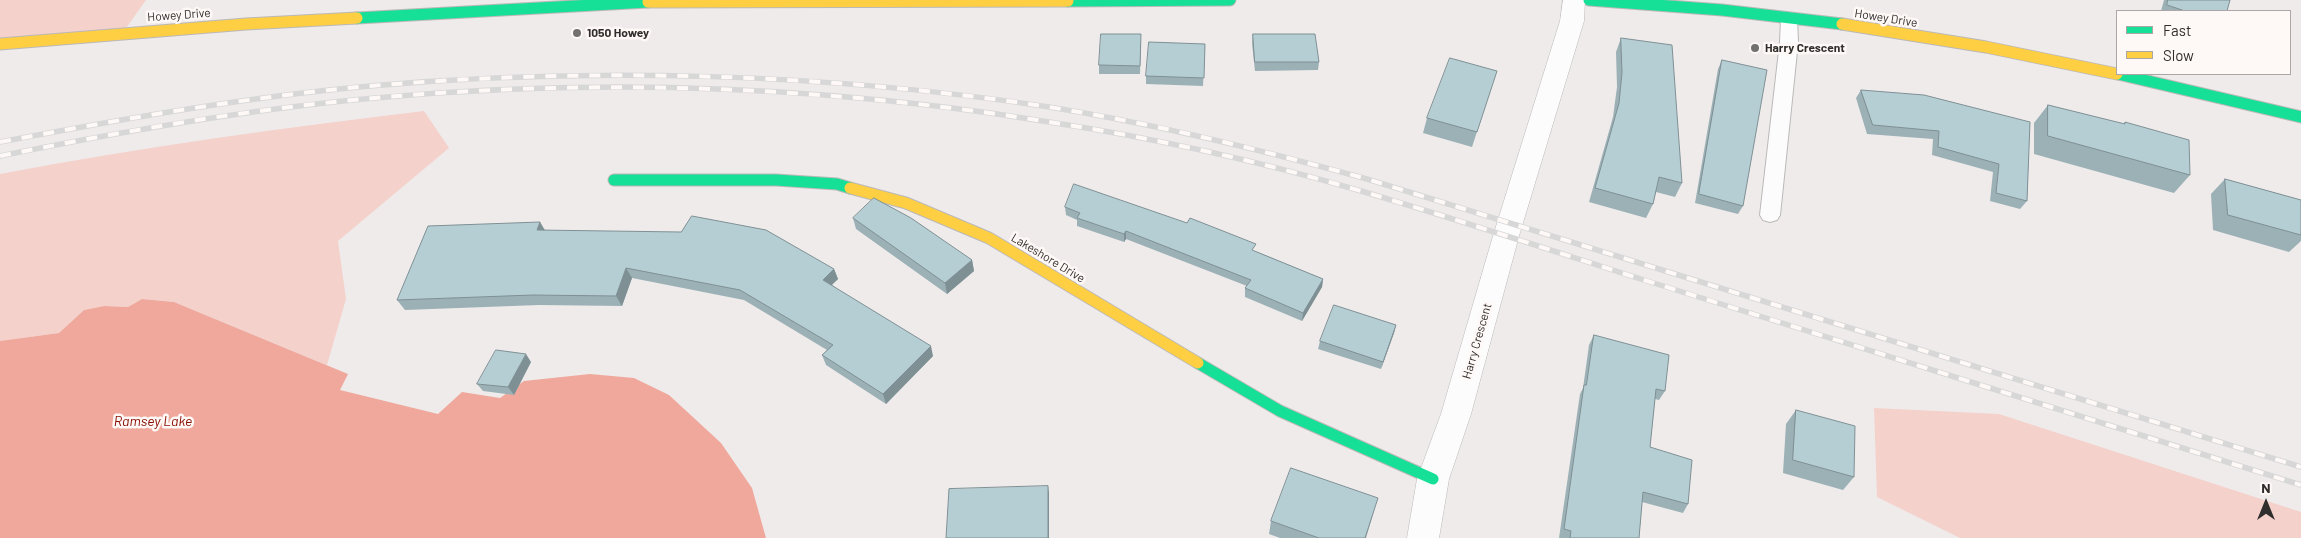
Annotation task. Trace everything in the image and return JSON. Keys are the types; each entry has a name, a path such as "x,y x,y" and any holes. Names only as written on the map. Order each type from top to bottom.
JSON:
{"main road":[{"name":"Howey Drive","path":"0,44 154,30 536,3 1230,0"},
{"name":"Howey Drive","path":"1589,0 1674,5 1789,18 1950,42 2116,74"},
{"name":"Howey Drive","path":"2122,75 2301,117"},
{"name":"Lakeshore Drive","path":"614,180 776,180 837,184 906,202 989,238 1280,411 1433,480"}],"street":[{"name":"Harry Crescent","path":"1423,538 1433,480 1456,414 1506,236 1572,21 1574,0"}],"lane":[{"path":"1770,215 1789,42 1789,18"}],"shaded area":[{"path":"0,0 146,0 124,31 0,43"},
{"path":"424,111 449,148 338,241 346,299 327,365 174,302 142,299 128,307 104,306 84,310 59,333 0,341 0,174 212,139"},
{"path":"1874,408 1999,414 2301,512 2301,538 1960,538 1877,497"}],"water":[{"name":"Ramsey Lake","path":"142,299 174,302 348,374 340,390 438,414 462,392 500,398 524,381 590,374 634,378 669,395 721,443 752,488 766,538 0,538 0,341 59,333 84,310 104,306 128,307"}],"building":[{"path":"2168,0 2230,0 2227,10 2182,10 2167,5"},
{"path":"1101,34 1141,34 1140,66 1099,65"},
{"path":"1253,34 1315,34 1319,62 1255,62"},
{"path":"1621,38 1672,45 1682,183 1659,177 1653,204 1595,188 1619,103 1622,73"},
{"path":"1149,42 1205,44 1204,78 1146,76"},
{"path":"1450,58 1497,71 1477,132 1427,118"},
{"path":"1722,60 1767,70 1743,206 1699,194"},
{"path":"1861,90 1924,95 2030,122 2027,201 1996,193 1999,164 1938,147 1939,131 1873,125"},
{"path":"2048,105 2125,124 2125,122 2189,140 2190,175 2048,136"},
{"path":"2225,179 2301,200 2301,235 2228,215"},
{"path":"1074,184 1187,223 1190,218 1256,244 1252,250 1323,279 1303,313 1245,288 1251,280 1126,231 1124,234 1077,218 1080,213 1065,207"},
{"path":"874,198 911,218 972,260 945,283 853,218"},
{"path":"692,216 766,230 834,269 823,280 931,346 883,394 822,355 833,345 740,290 626,268 616,296 533,295 397,300 428,226 540,222 537,230 681,232"},
{"path":"1334,305 1396,325 1383,362 1320,341"},
{"path":"1594,335 1669,355 1665,391 1656,389 1650,447 1692,460 1688,504 1643,492 1639,538 1570,538 1571,531 1564,529 1584,385 1586,385"},
{"path":"496,350 526,354 508,387 477,384"},
{"path":"1796,410 1855,426 1854,477 1793,460"},
{"path":"1291,468 1378,498 1365,538 1319,538 1271,521"},
{"path":"1048,486 1048,538 946,538 949,489"}],"railway":[{"path":"0,142 138,117 277,96 370,86 539,76 625,75 796,80 966,96 1049,107 1209,138 1367,179 2301,467"},
{"path":"0,156 93,138 281,108 375,98 543,88 628,87 797,93 881,100 1049,122 1167,143 1245,160 1361,191 2301,485"}],"traffic: fast":[{"path":"1068,1 1230,0"},
{"path":"1589,0 1722,10 1842,24"},
{"path":"357,18 648,2"},
{"path":"2122,75 2301,117"},
{"path":"614,180 776,180 837,184 850,188"},
{"path":"1198,363 1280,411 1433,479"}],"traffic: slow":[{"path":"648,2 1068,1"},
{"path":"0,44 246,24 357,18"},
{"path":"1842,24 1986,47 2116,74"},
{"path":"850,188 906,203 989,238 1198,363"}],"place":[{"name":"1050 Howey","path":"577,33"},
{"name":"Harry Crescent","path":"1755,48"}]}
